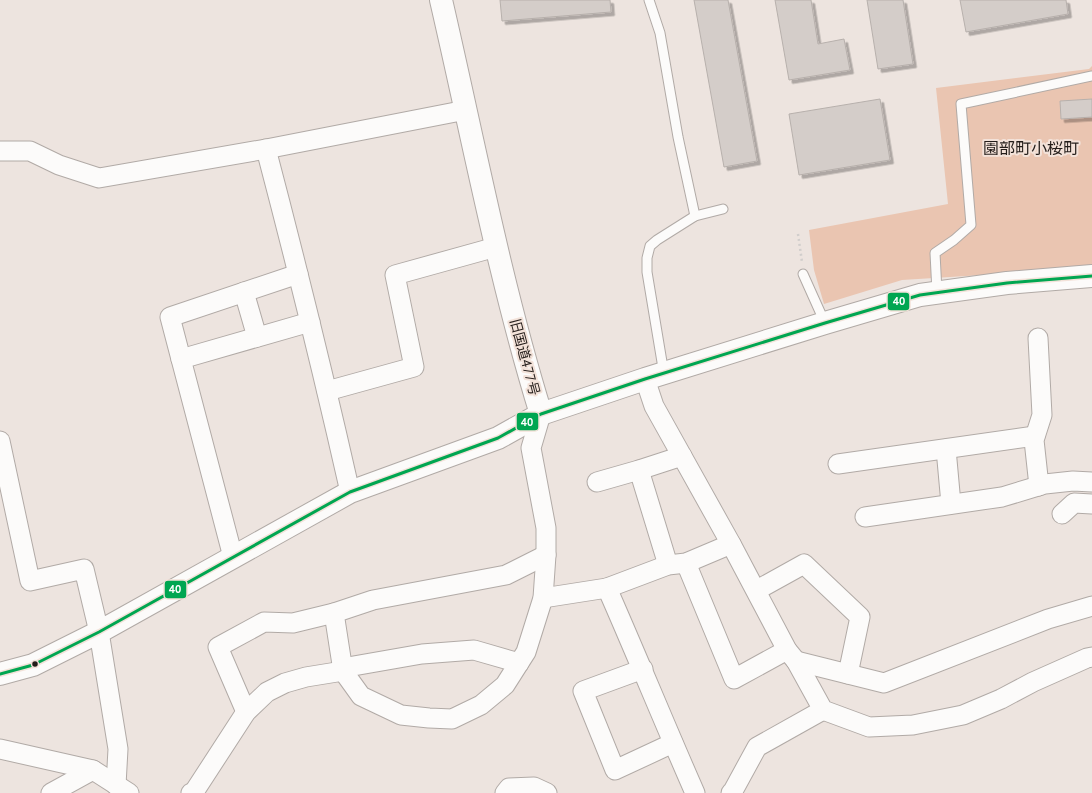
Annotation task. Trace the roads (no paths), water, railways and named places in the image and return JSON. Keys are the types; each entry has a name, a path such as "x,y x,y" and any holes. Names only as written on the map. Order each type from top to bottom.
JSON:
{"street":[{"name":"旧国道477号","path":"441,0 496,247 527,368 541,414 825,323 920,295 1007,284 1092,276"},
{"path":"0,151 30,151 59,165 99,178 266,150 466,110"},
{"path":"266,150 327,391 350,492"},
{"path":"327,391 414,367 395,275 496,247"},
{"path":"234,557 170,317 298,274"},
{"path":"244,292 257,337"},
{"path":"181,359 310,322"},
{"path":"1038,338 1042,415 1034,440 1039,486"},
{"path":"654,377 654,406 823,710 869,727 920,724 963,715 1001,699 1033,682 1092,657"},
{"path":"0,674 34,665 99,632 350,492 498,438 541,414"},
{"path":"334,613 342,669 361,696 401,715 452,719 481,705 505,685 526,652 543,598 546,528 531,448 541,414"},
{"path":"838,464 1035,436"},
{"path":"0,441 30,581 84,569 99,632 118,749 122,789"},
{"path":"946,449 951,504"},
{"path":"597,482 682,456"},
{"path":"639,470 668,565"},
{"path":"865,517 1002,497 1045,484 1073,481 1092,482"},
{"path":"1062,514 1074,503 1092,504"},
{"path":"543,598 607,588 668,565 686,563 731,544"},
{"path":"246,712 218,647 264,622 293,623 334,613 373,600 506,576 546,555"},
{"path":"686,563 734,679 792,655 848,674 884,683 1048,619 1092,606"},
{"path":"757,590 804,564 860,617 848,674"},
{"path":"607,588 695,793"},
{"path":"191,793 194,792 246,712 267,692 285,683 342,669 422,654 474,650 519,663"},
{"path":"643,669 583,691 615,770 673,744"},
{"path":"731,793 757,747 823,710"},
{"path":"0,749 93,770 122,789"},
{"path":"51,793 93,770"},
{"path":"505,793 509,788 534,787 547,793"}],"lane":[{"path":"648,0 660,34 678,137 695,216"},
{"path":"937,292 935,253 954,240 971,225 961,104 1092,76"},
{"path":"654,377 647,272 650,246 695,216 723,209"},
{"path":"803,274 825,323"}],"district":[{"name":"園部町小桜町","path":"1031,148"}]}
